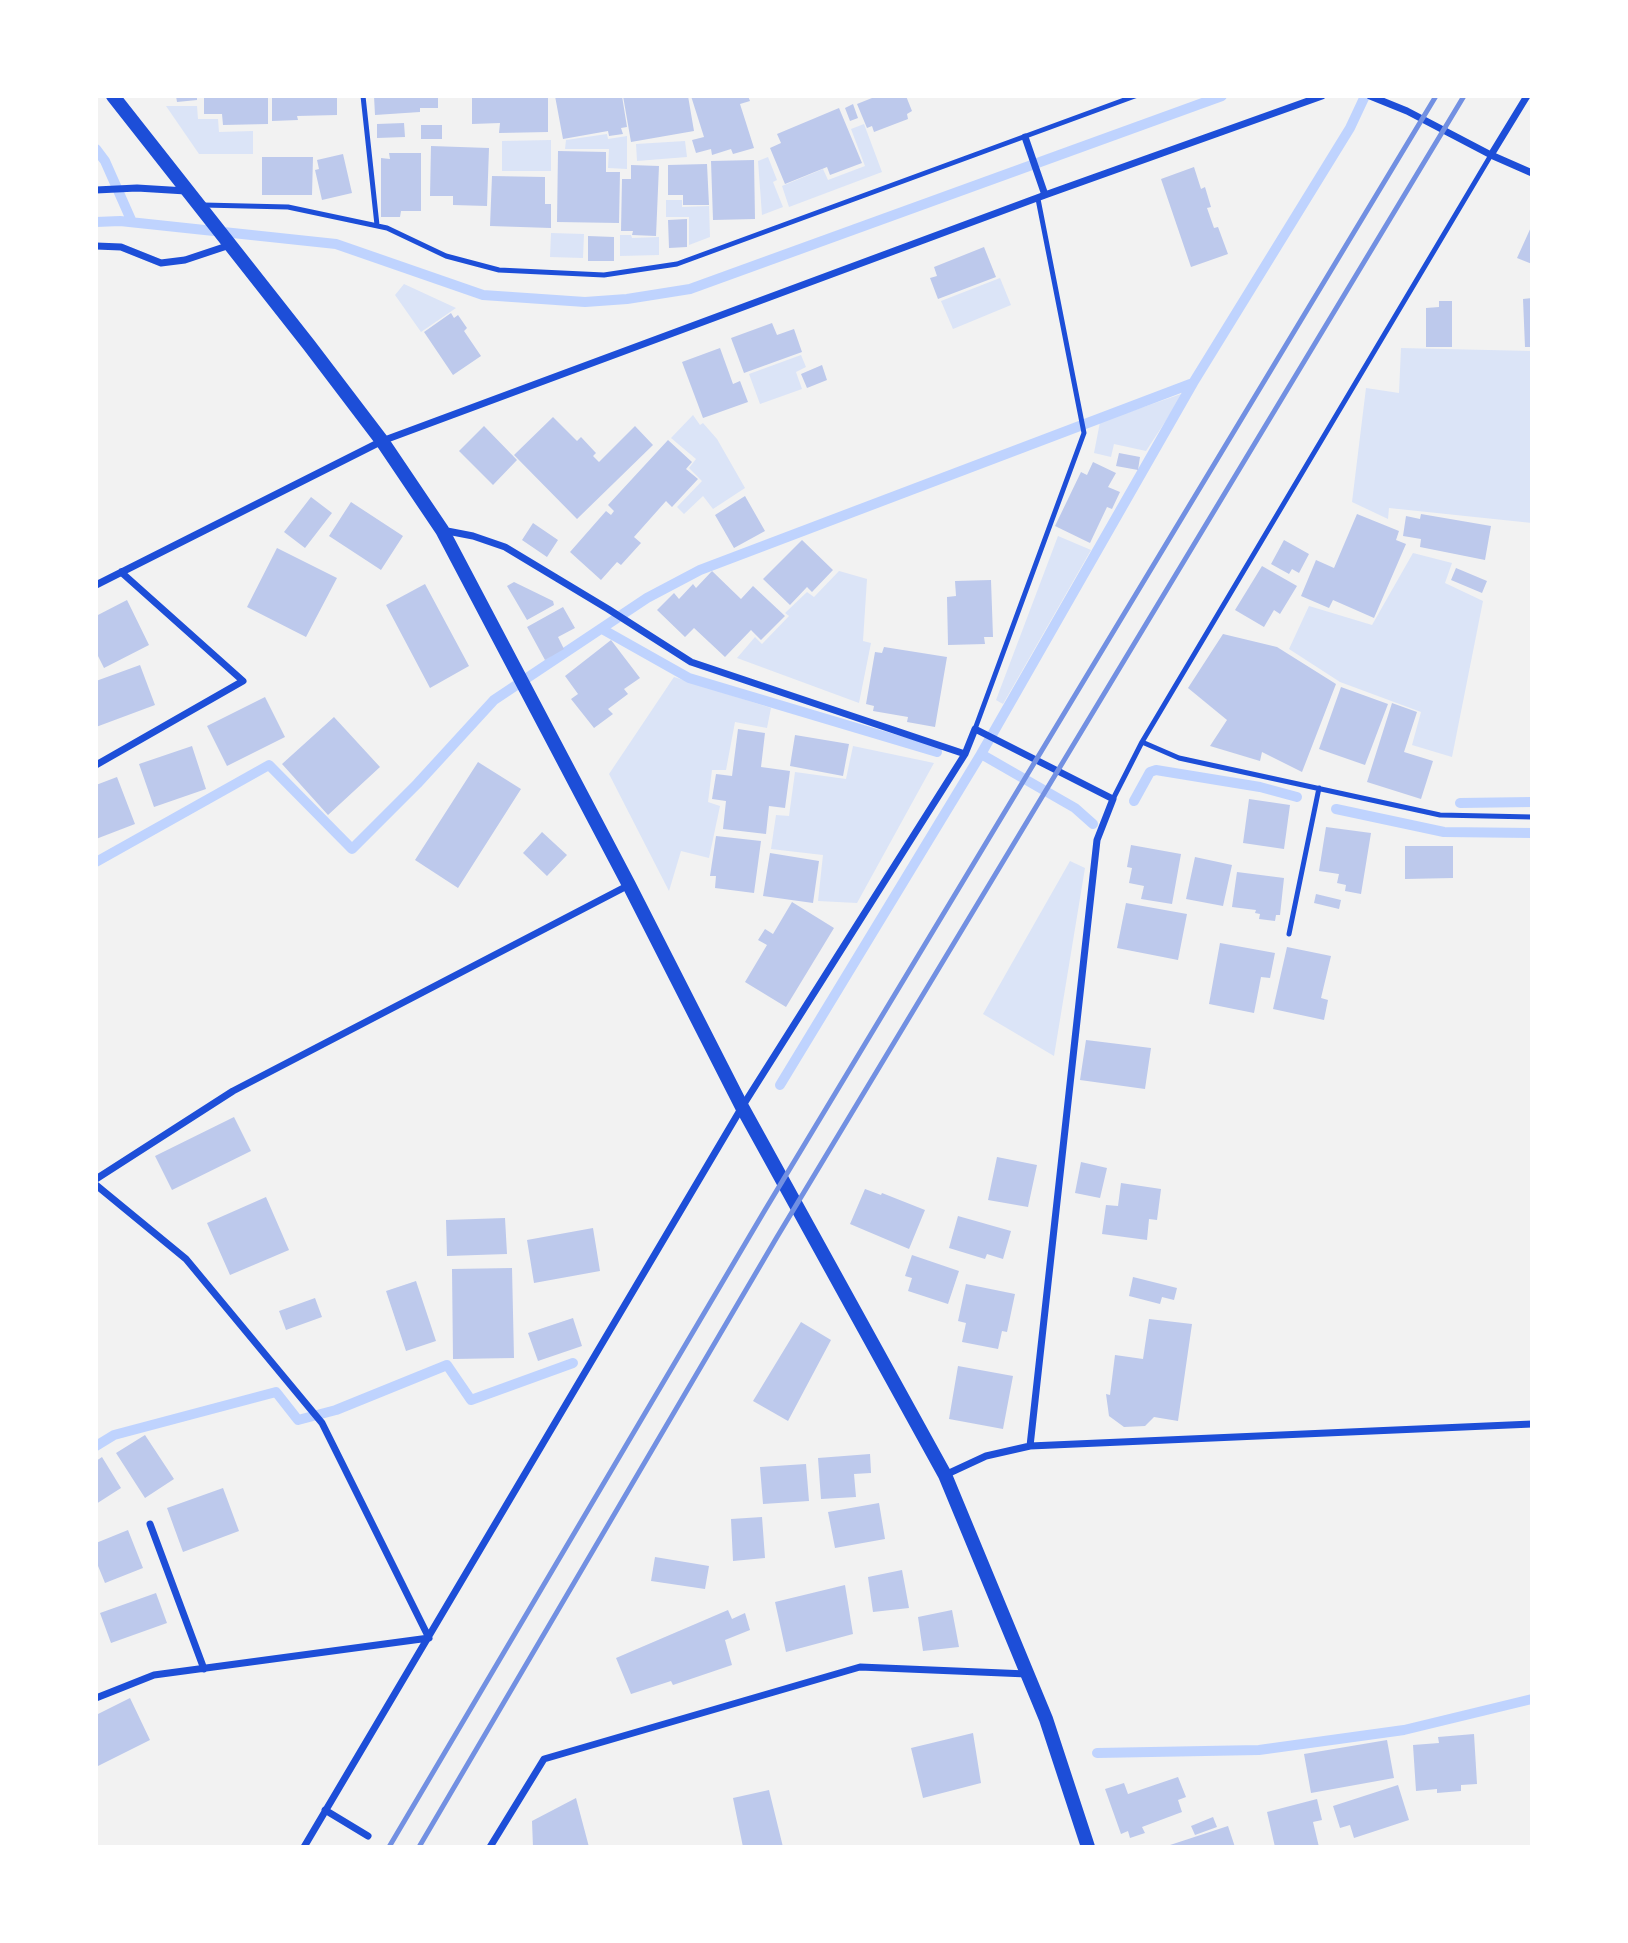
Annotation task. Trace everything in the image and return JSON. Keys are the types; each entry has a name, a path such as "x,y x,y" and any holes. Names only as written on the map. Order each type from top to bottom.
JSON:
{"main road":[{"path":"113,96 187,191 203,205 226,239 382,441 442,530 629,885 742,1107 945,1475 1046,1719 1087,1847"}],"street":[{"path":"96,585 382,441 1322,96"},
{"path":"1491,155 1527,96"},
{"path":"1371,97 1407,111 1532,173"},
{"path":"1026,140 1042,197"},
{"path":"96,190 137,188 187,191"},
{"path":"96,246 121,247 161,263 185,260 226,239"},
{"path":"442,530 473,536 505,547 691,662 965,754"},
{"path":"96,765 243,681 121,572"},
{"path":"304,1847 742,1107 979,730 1113,799 1097,840 1030,1446"},
{"path":"96,1178 233,1091 629,885"},
{"path":"96,1185 186,1259 322,1423 429,1638"},
{"path":"945,1475 986,1455 1030,1446 1532,1424"},
{"path":"150,1524 204,1668"},
{"path":"96,1698 154,1675 429,1638"},
{"path":"489,1847 544,1759 860,1667 1028,1674"},
{"path":"326,1810 368,1836"}],"lane":[{"path":"363,96 377,225"},
{"path":"203,205 288,206 387,228 446,256 499,270 604,275 677,264 1026,140 1135,96"},
{"path":"1113,799 1142,743 1491,155"},
{"path":"979,730 1083,433 1042,197"},
{"path":"1142,743 1179,758 1440,815 1532,817"},
{"path":"1289,934 1319,788"}],"shaded area":[{"path":"166,106 197,106 198,119 218,119 219,132 253,131 253,154 199,154"},
{"path":"864,124 882,172 789,207 782,186 823,169 828,180 865,166 851,129"},
{"path":"607,134 608,139 627,136 627,169 608,168 609,149 565,149 566,140"},
{"path":"551,140 551,171 502,171 502,141"},
{"path":"685,141 687,157 637,161 636,144"},
{"path":"768,157 777,180 773,182 783,207 762,215 758,161"},
{"path":"666,200 682,200 682,207 709,206 710,237 689,245 689,217 666,217"},
{"path":"551,233 584,234 583,258 550,257"},
{"path":"620,235 631,235 632,238 659,237 659,255 620,256"},
{"path":"1000,278 1011,305 953,329 941,301"},
{"path":"404,284 456,308 421,332 395,295"},
{"path":"1401,348 1532,351 1532,523 1389,508 1388,519 1352,502 1366,388 1399,393"},
{"path":"801,355 806,367 796,372 802,389 760,404 749,374"},
{"path":"1184,393 1146,451 1114,444 1111,457 1094,453 1100,422"},
{"path":"693,415 700,425 703,423 717,439 745,488 713,509 703,496 684,514 677,507 702,481 689,468 696,459 671,438"},
{"path":"1058,536 1091,550 1003,704 996,700"},
{"path":"1413,553 1452,563 1445,583 1483,601 1452,757 1412,745 1421,712 1340,682 1289,649 1309,606 1372,625"},
{"path":"839,571 867,579 863,641 871,643 859,703 737,658 755,637 762,644 789,616 785,613 807,592 814,597"},
{"path":"674,677 771,708 767,728 735,722 726,770 712,770 708,802 720,806 709,858 681,851 669,891 609,774"},
{"path":"853,746 934,763 857,903 818,901 823,855 771,849 776,815 789,816 795,772 846,779"},
{"path":"1070,861 1085,868 1054,1056 983,1014"}],"building":[{"path":"176,96 197,96 197,100 177,102"},
{"path":"204,96 268,96 268,124 223,125 222,114 204,114"},
{"path":"272,96 337,96 337,115 297,116 298,120 272,121"},
{"path":"374,96 438,96 438,108 375,115"},
{"path":"472,96 548,96 548,132 499,133 500,123 472,124"},
{"path":"555,96 622,96 627,127 621,128 623,134 609,136 608,131 563,139"},
{"path":"623,96 688,96 694,131 631,142"},
{"path":"691,96 748,96 750,101 740,104 754,148 733,154 731,149 712,155 711,149 696,153 692,140 704,137"},
{"path":"877,96 906,96 912,111 907,114 908,119 874,132 872,126 867,128 857,104"},
{"path":"853,104 858,118 850,121 845,108"},
{"path":"839,108 862,163 830,175 827,167 785,184 770,148 781,143 777,134"},
{"path":"404,123 405,137 377,138 377,124"},
{"path":"421,125 442,125 442,139 421,139"},
{"path":"431,146 489,148 487,206 453,205 453,196 430,196"},
{"path":"558,151 606,152 606,172 620,172 619,223 557,222"},
{"path":"389,153 421,153 421,211 401,211 400,217 381,217 381,158 390,159"},
{"path":"343,154 352,193 322,200 315,170 319,169 317,160"},
{"path":"262,157 313,157 312,195 262,195"},
{"path":"754,160 755,219 713,220 711,161"},
{"path":"707,164 709,205 683,205 683,195 668,195 668,165"},
{"path":"631,165 659,166 656,236 632,235 633,231 621,231 622,179 631,179"},
{"path":"1194,167 1201,189 1205,187 1211,207 1207,208 1214,228 1218,227 1228,254 1191,267 1161,179"},
{"path":"492,176 545,177 545,204 551,204 551,228 490,226"},
{"path":"687,219 687,247 669,248 668,220"},
{"path":"1532,225 1532,264 1517,258"},
{"path":"588,236 614,237 614,261 588,261"},
{"path":"984,247 996,277 938,299 930,278 937,276 934,267"},
{"path":"1532,298 1532,347 1525,347 1523,299"},
{"path":"1439,301 1452,301 1452,347 1426,347 1426,308 1439,307"},
{"path":"451,313 454,318 458,315 467,328 464,331 481,356 453,375 424,332"},
{"path":"772,323 777,335 794,329 802,352 744,373 731,338"},
{"path":"720,348 733,384 740,381 748,402 703,418 682,362"},
{"path":"822,365 827,380 807,388 801,374"},
{"path":"553,417 577,441 581,437 596,453 593,456 599,462 635,426 653,445 577,519 514,455"},
{"path":"484,426 517,460 493,485 459,451"},
{"path":"668,440 692,462 686,469 698,479 672,507 666,501 634,537 641,543 621,565 617,562 601,580 570,552 606,511 611,515 614,511 608,505"},
{"path":"1119,453 1140,457 1138,470 1116,466"},
{"path":"1093,462 1116,473 1108,487 1120,492 1112,509 1107,507 1090,543 1055,526 1081,472 1087,475"},
{"path":"745,496 765,531 734,548 715,515"},
{"path":"311,497 332,513 305,548 284,532"},
{"path":"351,502 403,536 381,570 329,536"},
{"path":"1357,514 1399,531 1396,540 1406,544 1374,618 1333,600 1329,608 1301,596 1316,560 1334,568"},
{"path":"1421,514 1491,526 1485,560 1420,547 1421,539 1403,536 1406,516 1420,519"},
{"path":"533,523 558,540 547,557 522,540"},
{"path":"802,540 833,570 812,592 807,587 790,605 763,579"},
{"path":"1284,540 1309,554 1299,573 1292,569 1289,574 1271,564"},
{"path":"277,548 337,578 306,637 247,607"},
{"path":"1262,566 1297,586 1280,614 1274,610 1264,627 1235,610"},
{"path":"1456,568 1487,581 1482,593 1451,580"},
{"path":"712,571 741,599 753,586 785,616 761,640 751,630 725,657 694,628 685,637 657,610 674,593 679,599 693,584 696,588"},
{"path":"991,580 993,637 984,637 985,644 948,645 947,597 956,596 955,581"},
{"path":"514,582 553,601 554,605 527,620 507,586"},
{"path":"425,584 469,666 430,688 386,605"},
{"path":"127,600 149,645 104,668 96,652 96,616"},
{"path":"563,607 575,628 558,637 564,649 545,660 527,627"},
{"path":"1223,634 1277,647 1336,684 1302,772 1262,752 1260,761 1210,746 1227,720 1188,688"},
{"path":"611,640 640,678 624,689 628,694 608,709 613,714 594,728 571,699 578,694 565,676"},
{"path":"884,647 947,657 935,727 907,722 908,717 873,711 874,706 866,704 875,652 882,653"},
{"path":"140,665 155,705 96,727 96,681"},
{"path":"1341,687 1388,704 1365,765 1319,749"},
{"path":"265,697 285,737 227,766 207,726"},
{"path":"1392,703 1417,712 1404,752 1433,761 1421,799 1367,782"},
{"path":"334,717 380,767 328,815 282,764"},
{"path":"738,729 765,733 761,767 790,771 785,808 769,806 766,834 723,829 726,801 712,799 716,774 732,776"},
{"path":"795,735 849,744 843,776 790,766"},
{"path":"192,746 206,789 154,807 139,764"},
{"path":"478,762 521,789 458,888 415,860"},
{"path":"117,777 135,824 96,839 96,785"},
{"path":"1249,799 1290,805 1284,849 1243,843"},
{"path":"1326,827 1371,833 1361,894 1345,891 1346,885 1337,883 1339,874 1319,871"},
{"path":"542,832 567,855 547,876 523,853"},
{"path":"716,836 761,841 754,893 715,888 716,876 710,876"},
{"path":"1131,845 1181,854 1172,904 1141,899 1144,886 1129,883 1132,868 1127,867"},
{"path":"1405,846 1453,846 1453,878 1405,879"},
{"path":"770,853 819,861 813,903 763,896"},
{"path":"1195,857 1232,865 1223,906 1186,899"},
{"path":"1237,872 1284,878 1280,915 1276,915 1275,921 1259,919 1260,914 1255,913 1256,910 1232,907"},
{"path":"1316,894 1341,900 1339,909 1314,903"},
{"path":"792,902 834,928 786,1007 745,982 767,945 758,940 765,929 773,934"},
{"path":"1126,903 1187,914 1178,960 1117,948"},
{"path":"1220,943 1275,953 1270,978 1261,977 1254,1013 1209,1004"},
{"path":"1287,947 1331,956 1321,998 1328,1000 1324,1020 1273,1009"},
{"path":"1086,1040 1151,1048 1145,1089 1080,1080"},
{"path":"234,1117 251,1151 172,1190 155,1156"},
{"path":"997,1157 1037,1165 1028,1207 988,1200"},
{"path":"1081,1162 1107,1168 1100,1198 1075,1193"},
{"path":"1121,1183 1161,1189 1157,1220 1149,1219 1147,1240 1102,1234 1106,1205 1118,1206"},
{"path":"865,1189 925,1210 909,1249 850,1224"},
{"path":"266,1197 289,1250 230,1275 207,1223"},
{"path":"958,1216 1011,1231 1003,1259 987,1254 985,1259 949,1248"},
{"path":"505,1218 507,1254 447,1256 446,1220"},
{"path":"593,1228 600,1271 534,1283 527,1240"},
{"path":"912,1255 959,1271 948,1304 908,1291 912,1278 905,1276"},
{"path":"512,1268 514,1358 453,1359 452,1269"},
{"path":"1133,1277 1177,1288 1174,1300 1162,1297 1160,1304 1129,1296"},
{"path":"416,1281 436,1341 406,1351 386,1291"},
{"path":"966,1284 1015,1294 1007,1332 1002,1331 998,1349 962,1342 966,1323 958,1321"},
{"path":"315,1298 322,1317 286,1330 279,1311"},
{"path":"573,1318 582,1346 538,1361 528,1333"},
{"path":"1149,1319 1192,1324 1178,1421 1154,1417 1145,1426 1124,1427 1109,1416 1106,1394 1110,1395 1115,1355 1143,1359"},
{"path":"801,1322 831,1340 788,1421 753,1401"},
{"path":"958,1366 1013,1376 1003,1429 949,1419"},
{"path":"145,1435 174,1479 145,1498 116,1453"},
{"path":"870,1454 871,1473 854,1474 856,1497 821,1499 818,1458"},
{"path":"102,1457 121,1488 96,1504 96,1461"},
{"path":"806,1464 809,1501 763,1504 760,1467"},
{"path":"223,1488 239,1531 183,1552 167,1508"},
{"path":"879,1503 885,1539 835,1548 828,1512"},
{"path":"762,1517 765,1558 733,1561 731,1519"},
{"path":"128,1530 143,1568 105,1583 96,1561 96,1543"},
{"path":"655,1557 709,1566 705,1589 651,1581"},
{"path":"902,1570 909,1608 873,1612 868,1577"},
{"path":"845,1585 853,1634 786,1652 775,1602"},
{"path":"156,1593 167,1623 111,1643 100,1613"},
{"path":"728,1610 732,1619 745,1613 750,1630 725,1640 732,1665 673,1685 671,1681 631,1694 616,1658"},
{"path":"952,1610 959,1647 923,1651 918,1617"},
{"path":"130,1698 150,1740 96,1767 96,1715"},
{"path":"973,1733 981,1783 923,1798 911,1748"},
{"path":"1474,1734 1477,1784 1461,1785 1461,1791 1416,1791 1413,1745 1439,1743 1438,1737"},
{"path":"1387,1740 1394,1778 1311,1793 1304,1754"},
{"path":"1178,1777 1186,1797 1178,1800 1182,1812 1142,1827 1145,1833 1130,1838 1128,1831 1121,1834 1105,1789 1124,1783 1128,1794"},
{"path":"1398,1785 1409,1820 1354,1838 1350,1825 1340,1828 1333,1806"},
{"path":"769,1790 783,1847 743,1847 733,1798"},
{"path":"576,1798 589,1847 533,1847 532,1821"},
{"path":"1317,1799 1322,1820 1313,1822 1319,1847 1275,1847 1267,1812"},
{"path":"1213,1817 1217,1827 1195,1835 1191,1826"},
{"path":"1228,1826 1235,1847 1167,1846"}],"waterway":[{"path":"96,222 120,221 336,244 483,295 585,302 627,299 690,289 1222,96"},
{"path":"96,862 269,765 352,849 417,784 494,700 647,598 700,570 1193,383 1350,128 1365,96"},
{"path":"96,149 105,161 132,222"},
{"path":"981,754 1193,383"},
{"path":"602,629 689,678 937,752"},
{"path":"780,1085 981,754 1075,808 1093,824"},
{"path":"1134,801 1150,772 1156,770 1260,787 1297,797"},
{"path":"1460,803 1532,802"},
{"path":"1336,809 1444,832 1532,833"},
{"path":"96,1446 114,1435 276,1392 298,1420 336,1410 447,1365 471,1400 573,1363"},
{"path":"1097,1753 1259,1750 1404,1730 1532,1699"}],"railway":[{"path":"389,1847 765,1210 1436,96"},
{"path":"419,1847 777,1237 1464,96"}]}
